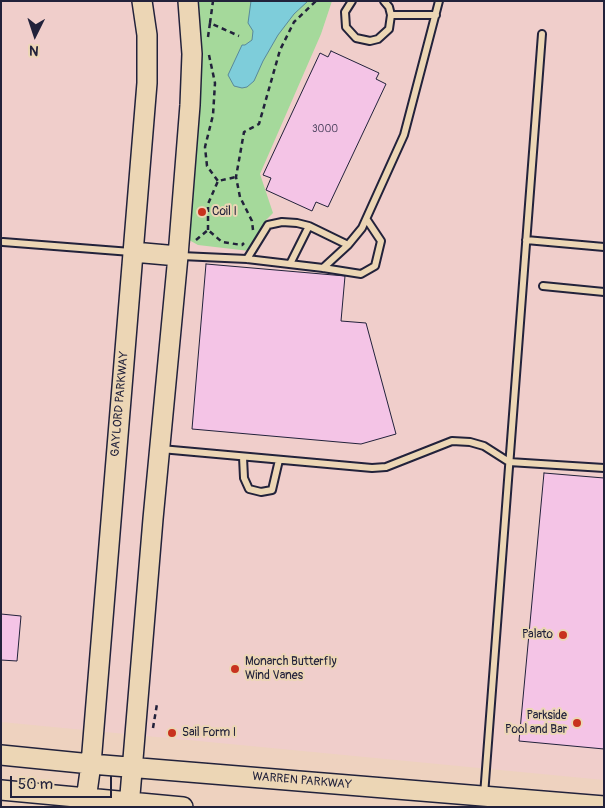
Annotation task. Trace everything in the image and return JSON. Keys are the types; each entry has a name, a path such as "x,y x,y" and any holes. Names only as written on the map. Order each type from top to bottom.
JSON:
{"street":[{"name":"GAYLORD PARKWAY","path":"85,803 91,764 147,83 147,35 142,1"},
{"path":"129,804 192,79 188,1"},
{"path":"133,252 178,256"},
{"name":"WARREN PARKWAY","path":"1,755 133,768 484,796 540,804 604,806"},
{"path":"1,790 85,803 183,807"}],"lane":[{"path":"352,1 346,12 346,26 356,38 363,41 378,40 389,29 391,14 389,7 384,1"},
{"path":"323,268 348,245 367,220 404,134 439,1"},
{"path":"391,14 436,15"},
{"path":"484,796 542,34"},
{"path":"178,256 247,259 361,274 375,266 381,241 367,220"},
{"path":"247,259 268,225 282,222 309,226 348,245"},
{"path":"290,264 309,226"},
{"path":"526,240 604,247"},
{"path":"3,242 133,252"},
{"path":"543,286 604,292"},
{"path":"160,448 372,468 386,467 452,441 470,442 484,446 509,462 604,468"},
{"path":"243,456 244,478 249,489 261,492 272,490 279,460"}],"path":[{"path":"207,44 213,1"},
{"path":"254,236 252,221 240,197 236,177 244,132 259,124 280,50 294,22 316,1"},
{"path":"210,23 239,36"},
{"path":"209,54 215,83 213,115 205,147 207,166 218,181"},
{"path":"218,181 236,177"},
{"path":"218,181 208,204 208,230 222,242 242,245 248,240"},
{"path":"193,242 208,230"},
{"path":"152,734 157,704"}],"shaded area":[{"path":"1,1 604,1 604,780 1,722"}],"green space":[{"path":"196,1 332,1 321,34 260,174 273,213 266,220 260,231 258,252 198,245 189,240 188,232 202,58"}],"water":[{"path":"251,1 308,1 294,14 278,35 254,81 247,87 242,88 234,86 228,75 242,45 252,40 253,31 248,23"}],"building":[{"path":"331,51 379,73 376,79 386,84 328,207 316,202 312,211 266,190 271,178 263,175 320,53 328,57"},
{"path":"206,264 345,276 341,321 366,323 396,434 361,444 192,429"},
{"path":"544,473 604,478 604,749 519,741"},
{"path":"1,614 21,616 17,661 1,660"}],"place":[{"name":"Coil I","path":"202,212"},
{"name":"Palato","path":"563,635"},
{"name":"Monarch Butterfly Wind Vanes","path":"235,669"},
{"name":"Parkside Pool and Bar","path":"577,723"},
{"name":"Sail Form I","path":"172,733"}]}
